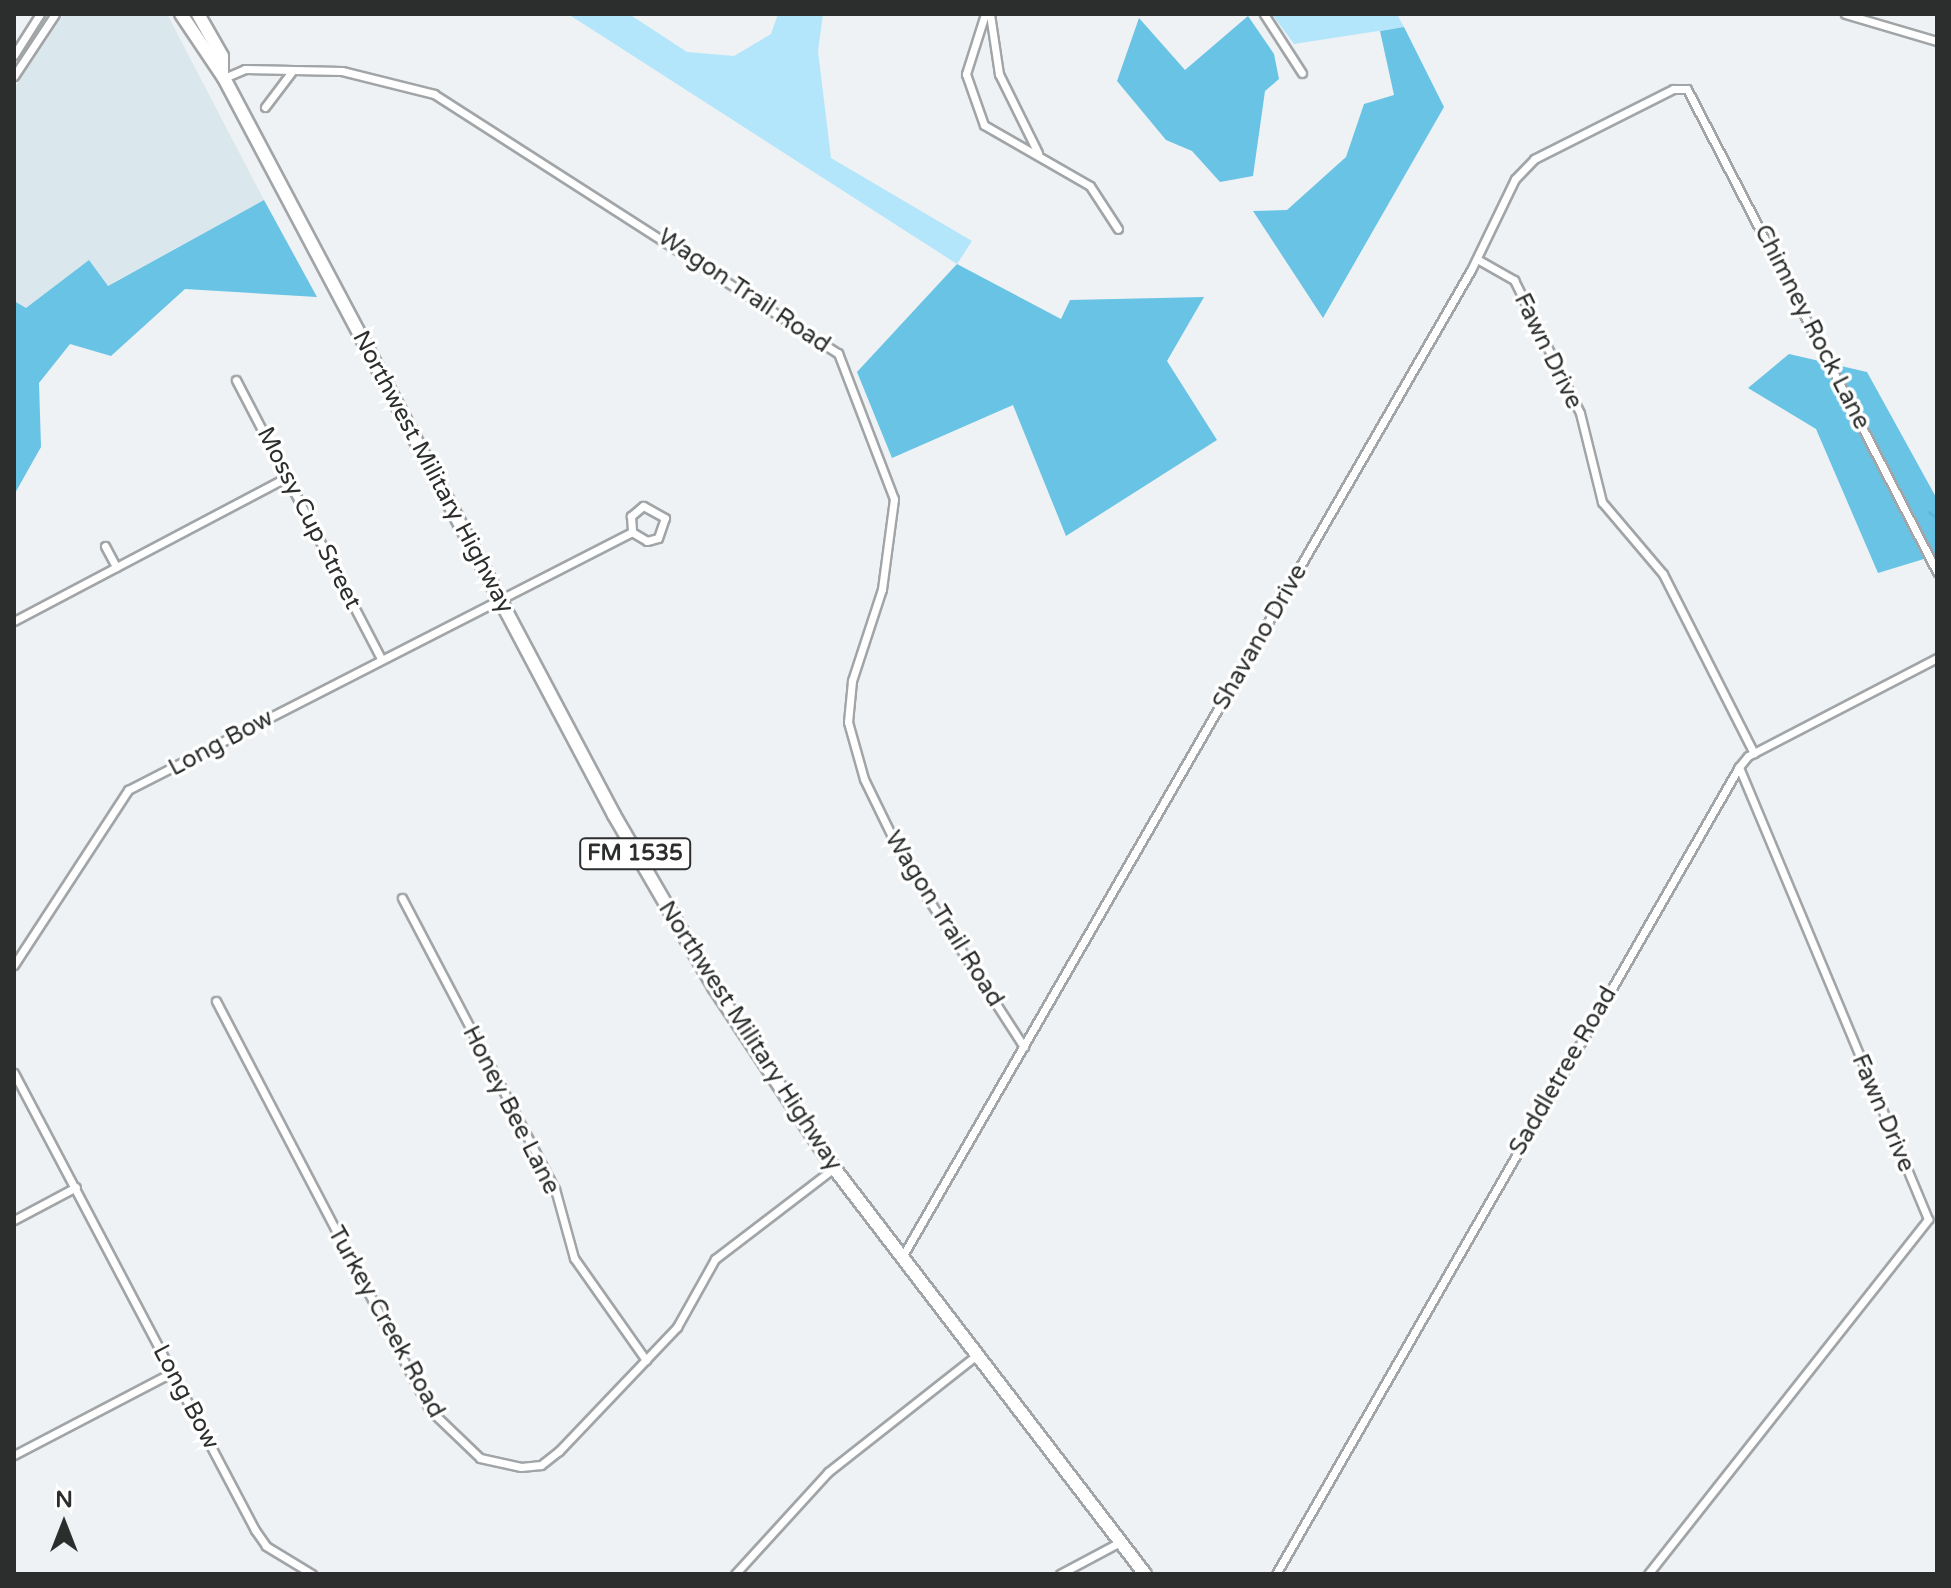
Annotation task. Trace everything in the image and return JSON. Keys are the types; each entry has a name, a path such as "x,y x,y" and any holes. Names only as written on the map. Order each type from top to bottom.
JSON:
{"main road":[{"name":"Northwest Military Highway","path":"181,14 223,75 664,905 834,1168 1145,1574"},
{"name":"Northwest Military Highway","path":"198,14 222,56 223,75"}],"street":[{"path":"14,55 40,14"},
{"path":"14,76 55,14"},
{"path":"988,14 999,74 1039,155"},
{"path":"988,14 970,44 971,101 1003,141 1039,155 1090,186 1118,229"},
{"path":"1264,14 1302,73"},
{"path":"1845,14 1937,41"},
{"name":"Wagon Trail Road","path":"223,75 245,69 381,75 449,100 838,353 894,499 882,589 852,681 848,722 864,779 905,863 1024,1047"},
{"path":"265,107 293,70"},
{"name":"Shavano Drive","path":"902,1257 1477,259 1515,179 1534,159 1682,87"},
{"name":"Chimney Rock Lane","path":"1682,87 1693,96 1937,572"},
{"name":"Fawn Drive","path":"1477,259 1514,280 1580,413 1602,502 1663,574 1754,753"},
{"name":"Mossy Cup Street","path":"236,380 380,657"},
{"path":"14,621 287,477"},
{"path":"636,510 662,511 666,524 658,538 641,540 632,532 636,510"},
{"name":"Long Bow","path":"14,965 118,798 380,657 632,532"},
{"path":"105,546 116,567"},
{"name":"Saddletree Road","path":"1276,1574 1739,767 1754,753 1937,658"},
{"name":"Fawn Drive","path":"1648,1574 1928,1219 1739,767"},
{"name":"Honey Bee Lane","path":"402,898 555,1189 574,1258 646,1360"},
{"name":"Turkey Creek Road","path":"216,1001 430,1410 458,1442 480,1458 541,1465 677,1327 715,1259 834,1168"},
{"name":"Long Bow","path":"14,1073 255,1530 266,1546 312,1574"},
{"path":"14,1220 76,1187"},
{"path":"735,1574 828,1472 978,1354"},
{"path":"14,1455 173,1372"},
{"path":"1060,1574 1120,1542"}],"shaded area":[{"path":"64,14 167,14 264,200 107,286 89,260 25,309 14,301 14,89"},
{"path":"568,14 629,14 687,52 734,56 771,34 778,14 823,14 818,51 831,158 972,241 957,264"},
{"path":"1272,14 1397,14 1404,27 1294,44"},
{"path":"1248,16 1274,54 1279,79 1265,91 1253,176 1220,182 1192,151 1166,140 1117,81 1139,18 1185,70"},
{"path":"1404,27 1444,107 1323,318 1253,211 1287,210 1346,157 1364,104 1394,95 1380,31"},
{"path":"264,200 317,297 185,289 111,356 70,344 39,383 41,447 14,495 14,301 26,308 89,260 108,286"},
{"path":"957,264 1061,319 1070,300 1204,297 1167,361 1217,440 1066,536 1013,405 892,458 857,372"},
{"path":"1789,354 1867,372 1937,499 1937,555 1878,573 1816,429 1748,388"}],"waterway":[{"path":"1929,512 1937,518"}]}
